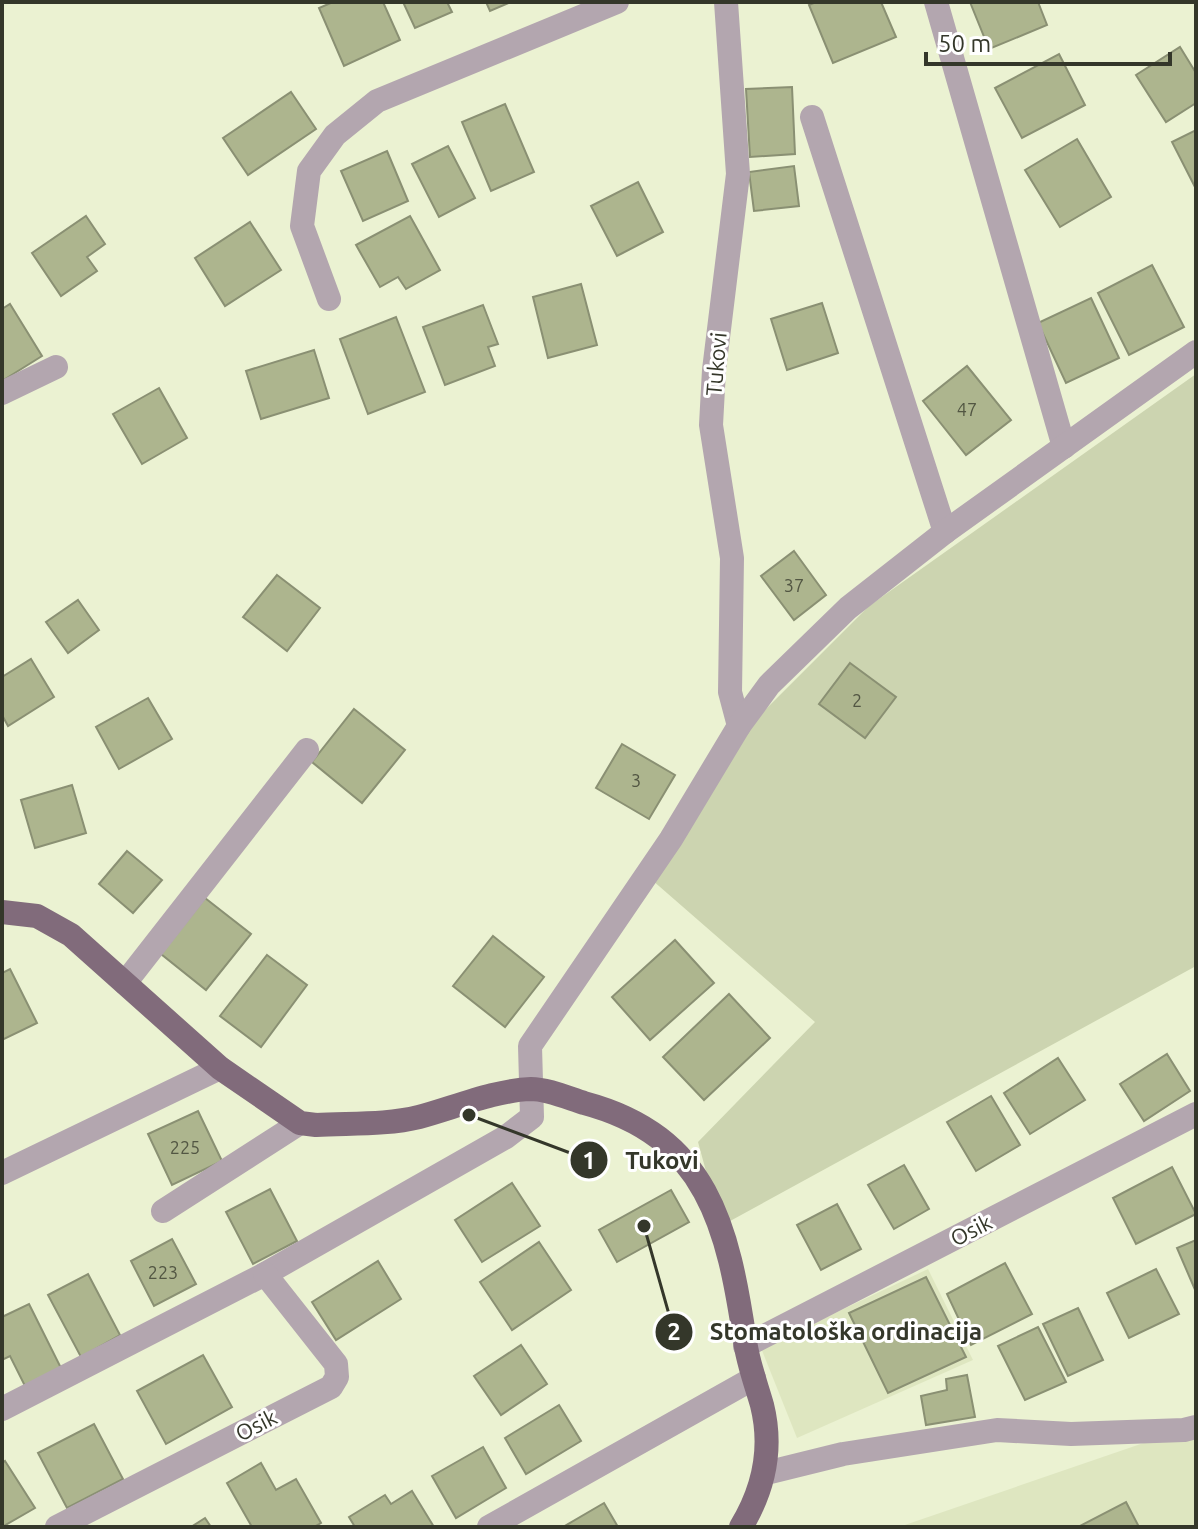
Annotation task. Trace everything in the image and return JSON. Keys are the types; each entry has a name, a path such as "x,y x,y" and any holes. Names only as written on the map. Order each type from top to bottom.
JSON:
{"main road":[{"path":"2,912 37,916 71,935 220,1068 300,1123 316,1125 416,1118 474,1100 533,1089 615,1111 643,1125 668,1144 690,1168 715,1214 738,1289 745,1346 768,1437 766,1473 741,1527"}],"street":[{"path":"329,299 302,226 309,171 335,135 377,101 617,2"},
{"name":"Tukovi","path":"726,2 738,174 714,370 711,425 732,558 730,692 739,726"},
{"path":"936,2 1064,447"},
{"path":"812,117 945,532"},
{"path":"2,1409 265,1274 506,1137 532,1117 530,1046 671,839 739,726 769,685 848,608 945,532 1196,352"},
{"path":"2,393 56,367"},
{"path":"125,983 307,750"},
{"path":"2,1173 220,1068"},
{"name":"Osik","path":"745,1346 1196,1114"},
{"path":"163,1211 300,1123"},
{"name":"Osik","path":"57,1527 331,1387 337,1377 336,1364 265,1274"},
{"path":"489,1527 754,1378"},
{"path":"766,1473 843,1454 997,1430 1071,1434 1196,1427"}],"shaded area":[{"path":"1196,374 1196,966 721,1226 698,1142 815,1022 644,873 762,713 869,606"},
{"path":"928,1269 973,1360 797,1438 761,1348"},
{"path":"1196,1425 1196,1527 899,1527"}],"building":[{"path":"333,2 383,2 400,40 344,66 319,8"},
{"path":"403,2 447,2 452,12 415,28"},
{"path":"486,2 511,2 490,11"},
{"path":"816,2 881,2 896,37 833,63 809,5"},
{"path":"970,2 1038,2 1047,25 989,49"},
{"path":"1180,47 1196,73 1196,103 1166,122 1136,75"},
{"path":"1059,54 1085,105 1022,138 995,88"},
{"path":"792,87 795,154 750,157 746,89"},
{"path":"291,92 316,129 248,175 223,138"},
{"path":"505,104 534,172 491,191 462,122"},
{"path":"1196,130 1196,189 1172,142"},
{"path":"1077,139 1111,197 1060,227 1025,170"},
{"path":"448,146 475,198 439,217 412,164"},
{"path":"387,151 408,201 363,221 341,171"},
{"path":"794,166 799,206 754,211 749,172"},
{"path":"638,182 663,232 617,256 591,206"},
{"path":"86,216 105,244 87,257 97,271 61,296 32,253"},
{"path":"410,216 440,270 406,289 398,277 380,287 356,245"},
{"path":"250,222 281,270 225,306 195,258"},
{"path":"1152,265 1184,327 1129,355 1098,293"},
{"path":"581,284 597,345 548,358 533,297"},
{"path":"1091,298 1119,358 1066,383 1038,323"},
{"path":"822,303 838,353 787,370 771,319"},
{"path":"10,304 42,356 2,381 2,309"},
{"path":"483,305 498,344 488,347 495,366 445,385 423,327"},
{"path":"396,317 425,392 368,414 340,339"},
{"path":"314,350 329,398 261,419 246,371"},
{"path":"967,366 1011,420 966,455 923,401"},
{"path":"159,388 187,438 142,464 113,414"},
{"path":"794,551 826,595 794,620 761,576"},
{"path":"277,575 320,608 287,651 243,617"},
{"path":"78,600 99,630 68,653 46,622"},
{"path":"31,659 54,697 8,726 2,715 2,677"},
{"path":"850,663 896,697 865,738 819,704"},
{"path":"148,698 172,739 119,769 96,727"},
{"path":"354,709 405,750 362,803 312,762"},
{"path":"622,744 675,775 649,819 596,788"},
{"path":"72,785 86,833 35,848 21,800"},
{"path":"127,851 162,880 133,913 99,884"},
{"path":"205,898 251,934 206,990 161,954"},
{"path":"493,936 544,977 505,1027 453,986"},
{"path":"675,940 714,983 650,1040 612,997"},
{"path":"267,955 307,985 261,1047 220,1016"},
{"path":"10,969 37,1023 2,1040 2,973"},
{"path":"729,994 770,1038 704,1100 663,1057"},
{"path":"1167,1054 1190,1091 1144,1121 1120,1084"},
{"path":"1058,1058 1085,1100 1030,1134 1004,1093"},
{"path":"991,1096 1020,1145 976,1171 947,1122"},
{"path":"198,1111 222,1161 172,1185 148,1134"},
{"path":"904,1165 929,1209 894,1229 868,1185"},
{"path":"1172,1167 1196,1214 1136,1244 1113,1198"},
{"path":"512,1183 540,1226 482,1262 455,1220"},
{"path":"270,1189 297,1241 253,1264 226,1212"},
{"path":"671,1190 689,1222 617,1262 599,1230"},
{"path":"837,1204 861,1249 821,1270 797,1225"},
{"path":"172,1239 196,1284 154,1306 131,1261"},
{"path":"1196,1240 1196,1292 1177,1248"},
{"path":"539,1242 571,1290 512,1330 480,1282"},
{"path":"378,1261 401,1299 336,1340 312,1302"},
{"path":"1005,1263 1032,1314 971,1345 947,1294"},
{"path":"1156,1269 1179,1314 1129,1338 1107,1293"},
{"path":"88,1274 120,1335 81,1357 48,1295"},
{"path":"926,1277 966,1357 888,1393 849,1313"},
{"path":"29,1304 61,1368 25,1386 10,1356 2,1360 2,1317"},
{"path":"1078,1308 1103,1360 1068,1376 1043,1324"},
{"path":"1038,1327 1066,1382 1025,1400 998,1346"},
{"path":"521,1345 547,1384 501,1415 474,1376"},
{"path":"203,1355 232,1407 166,1444 137,1391"},
{"path":"967,1375 975,1417 926,1425 921,1396 947,1390 946,1379"},
{"path":"559,1405 581,1441 526,1474 505,1438"},
{"path":"94,1424 123,1479 67,1508 38,1453"},
{"path":"483,1447 506,1488 456,1518 432,1476"},
{"path":"5,1461 35,1508 2,1527 2,1463"},
{"path":"261,1463 276,1490 296,1479 321,1523 314,1527 252,1527 227,1483"},
{"path":"412,1491 434,1527 355,1527 349,1517 385,1495 391,1504"},
{"path":"1126,1502 1139,1527 1078,1527"},
{"path":"604,1503 618,1527 563,1527"},
{"path":"205,1518 211,1527 191,1527"}],"place":[{"name":"Tukovi","path":"469,1115"},
{"name":"Stomatološka ordinacija","path":"644,1226"}]}
